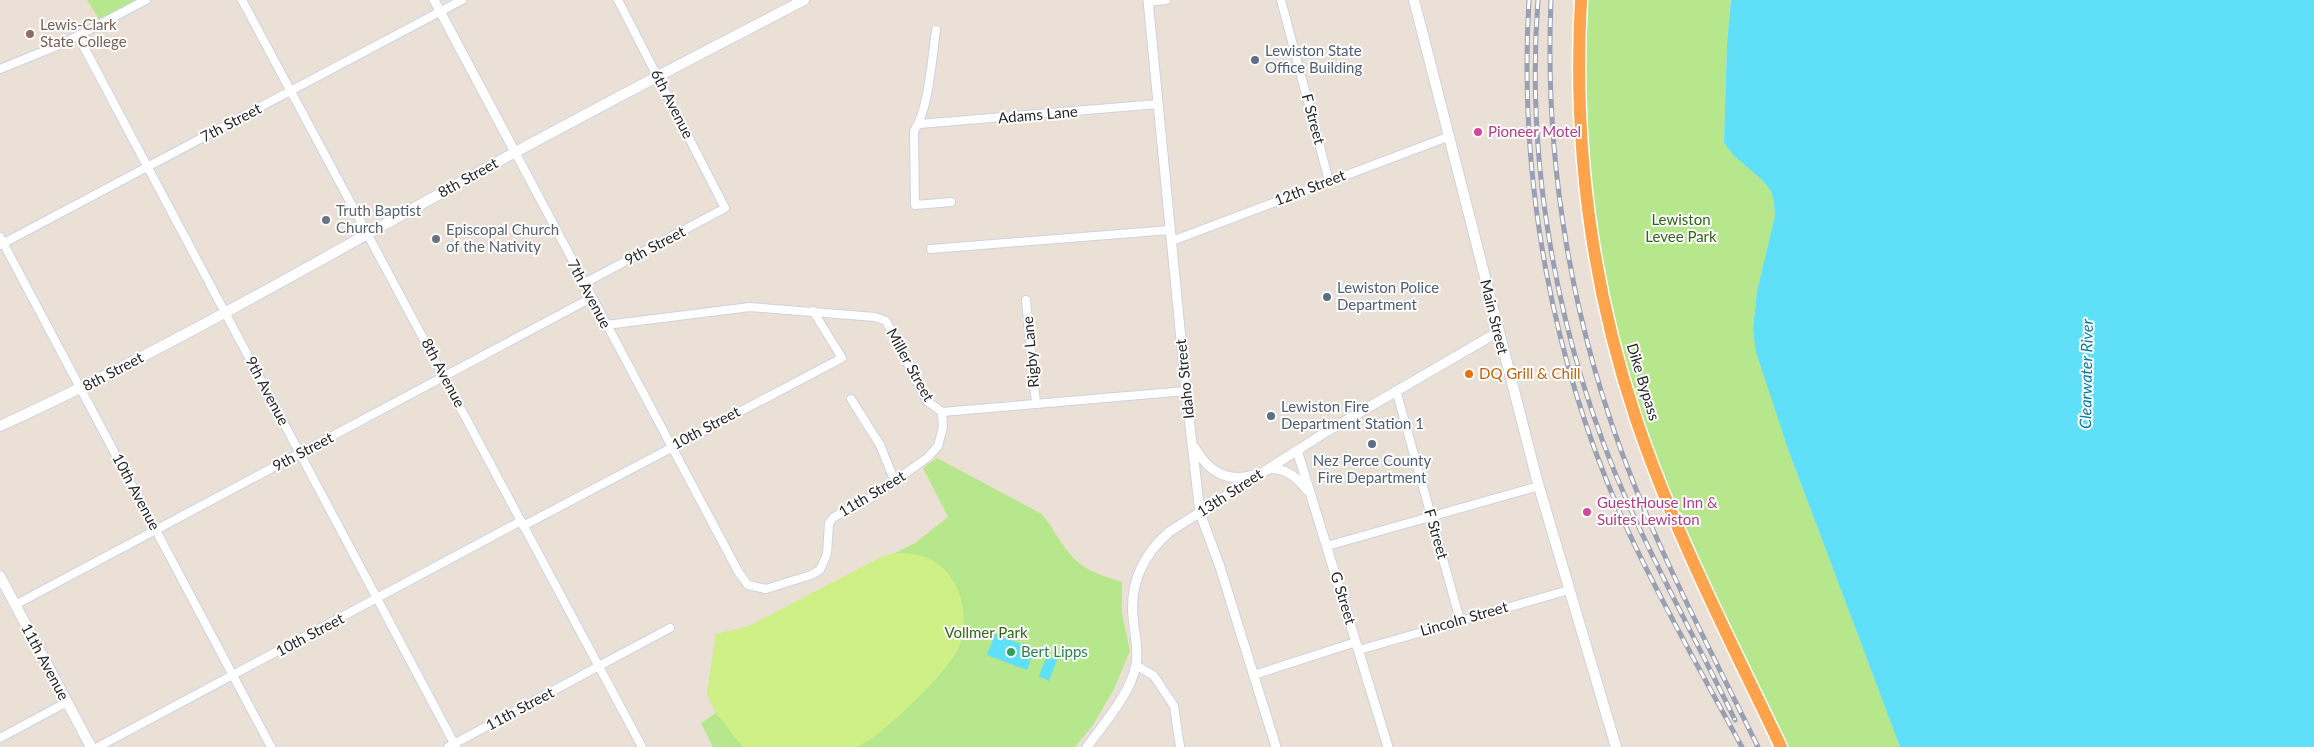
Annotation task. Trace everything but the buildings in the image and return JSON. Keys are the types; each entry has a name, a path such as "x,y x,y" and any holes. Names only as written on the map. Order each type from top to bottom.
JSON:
{"highway":[{"name":"Dike Bypass","path":"1581,0 1579,87 1586,197 1593,244 1620,368 1636,420 1676,524 1781,747"}],"main road":[{"name":"8th Street","path":"0,426 81,389 515,152 804,0"},
{"name":"Main Street","path":"1414,0 1539,486 1616,747"},
{"name":"11th Avenue","path":"0,576 91,747"}],"street":[{"path":"0,69 38,55 146,0"},
{"name":"8th Avenue","path":"242,0 642,747"},
{"name":"7th Avenue","path":"434,0 670,447 739,573 748,585"},
{"name":"7th Street","path":"1,242 292,92 462,0"},
{"name":"6th Avenue","path":"618,0 725,208"},
{"path":"1148,1 1166,0"},
{"name":"F Street","path":"1281,0 1329,181"},
{"name":"Idaho Street","path":"1148,1 1186,391 1200,513 1276,747"},
{"path":"936,30 924,105 919,124 914,131 915,205 951,202"},
{"name":"9th Avenue","path":"78,36 378,598 453,746"},
{"name":"Adams Lane","path":"919,124 1158,104"},
{"name":"12th Street","path":"1172,241 1450,136"},
{"name":"9th Street","path":"583,284 725,208"},
{"path":"931,250 1170,230"},
{"name":"10th Avenue","path":"1,242 271,747"},
{"name":"9th Street","path":"15,605 591,298"},
{"name":"Rigby Lane","path":"1026,300 1036,403"},
{"name":"Miller Street","path":"606,325 740,308 812,311 875,317 886,322 926,401 942,412 1186,391"},
{"name":"10th Street","path":"98,747 378,598 842,358 812,311"},
{"name":"13th Street","path":"1087,747 1123,695 1136,665 1132,601 1138,574 1145,558 1157,543 1169,532 1297,450 1396,390 1498,332"},
{"name":"F Street","path":"1396,390 1460,620"},
{"path":"851,399 880,445 895,482"},
{"name":"11th Street","path":"748,585 766,589 811,575 820,570 827,554 829,523 834,517 895,482 927,458 938,446 943,427 942,412"},
{"path":"1192,443 1207,466 1219,474 1243,478 1267,469 1278,469 1291,474 1300,481 1311,496"},
{"name":"G Street","path":"1297,450 1388,747"},
{"path":"1327,546 1539,486"},
{"name":"Lincoln Street","path":"1254,675 1569,590"},
{"name":"11th Street","path":"453,746 670,628"},
{"path":"1136,665 1154,676 1174,706 1180,747"},
{"path":"0,738 67,702"}],"green space":[{"path":"87,0 145,0 102,24"},
{"name":"Lewiston Levee Park","path":"1581,0 1731,0 1727,43 1724,143 1734,156 1762,180 1771,191 1775,216 1757,291 1753,329 1789,452 1900,747 1781,747 1648,452 1591,235"},
{"name":"Vollmer Park","path":"937,458 1040,513 1075,560 1089,570 1122,582 1122,613 1130,651 1114,689 1093,725 1075,747 713,747 701,723 716,713 707,695 716,634 748,627 915,543 948,517 923,468"},
{"path":"895,553 916,554 926,557 944,569 952,579 961,600 964,624 959,647 953,658 913,703 881,731 856,747 743,747 716,713 707,695 716,634 747,627 881,557"}],"water":[{"name":"Clearwater River","path":"1731,0 2314,0 2314,747 1900,747 1789,452 1756,352 1753,329 1757,291 1775,216 1771,191 1762,180 1734,156 1724,143 1727,43"},
{"name":"Bert Lipps","path":"995,634 1035,649 1027,670 987,655"},
{"path":"1047,655 1057,660 1049,681 1039,676"}],"railway":[{"path":"1529,0 1527,68 1529,137 1536,205 1546,272 1561,339 1580,405 1602,470 1629,533 1670,614 1742,747"},
{"path":"1538,0 1535,64 1537,128 1543,192 1552,256 1583,382 1603,442 1627,501 1735,720"},
{"path":"1551,0 1552,122 1558,183 1566,244 1578,304 1593,363 1611,422 1646,513 1692,614 1758,747"}],"place":[{"name":"Lewis-Clark State College","path":"30,34"},
{"name":"Lewiston State Office Building","path":"1255,60"},
{"name":"Pioneer Motel","path":"1478,132"},
{"name":"Truth Baptist Church","path":"326,220"},
{"name":"Episcopal Church of the Nativity","path":"436,239"},
{"name":"Lewiston Police Department","path":"1327,297"},
{"name":"DQ Grill & Chill","path":"1469,374"},
{"name":"Lewiston Fire Department Station 1","path":"1271,416"},
{"name":"Nez Perce County Fire Department","path":"1372,444"},
{"name":"GuestHouse Inn & Suites Lewiston","path":"1587,512"},
{"name":"Bert Lipps","path":"1011,652"}]}
